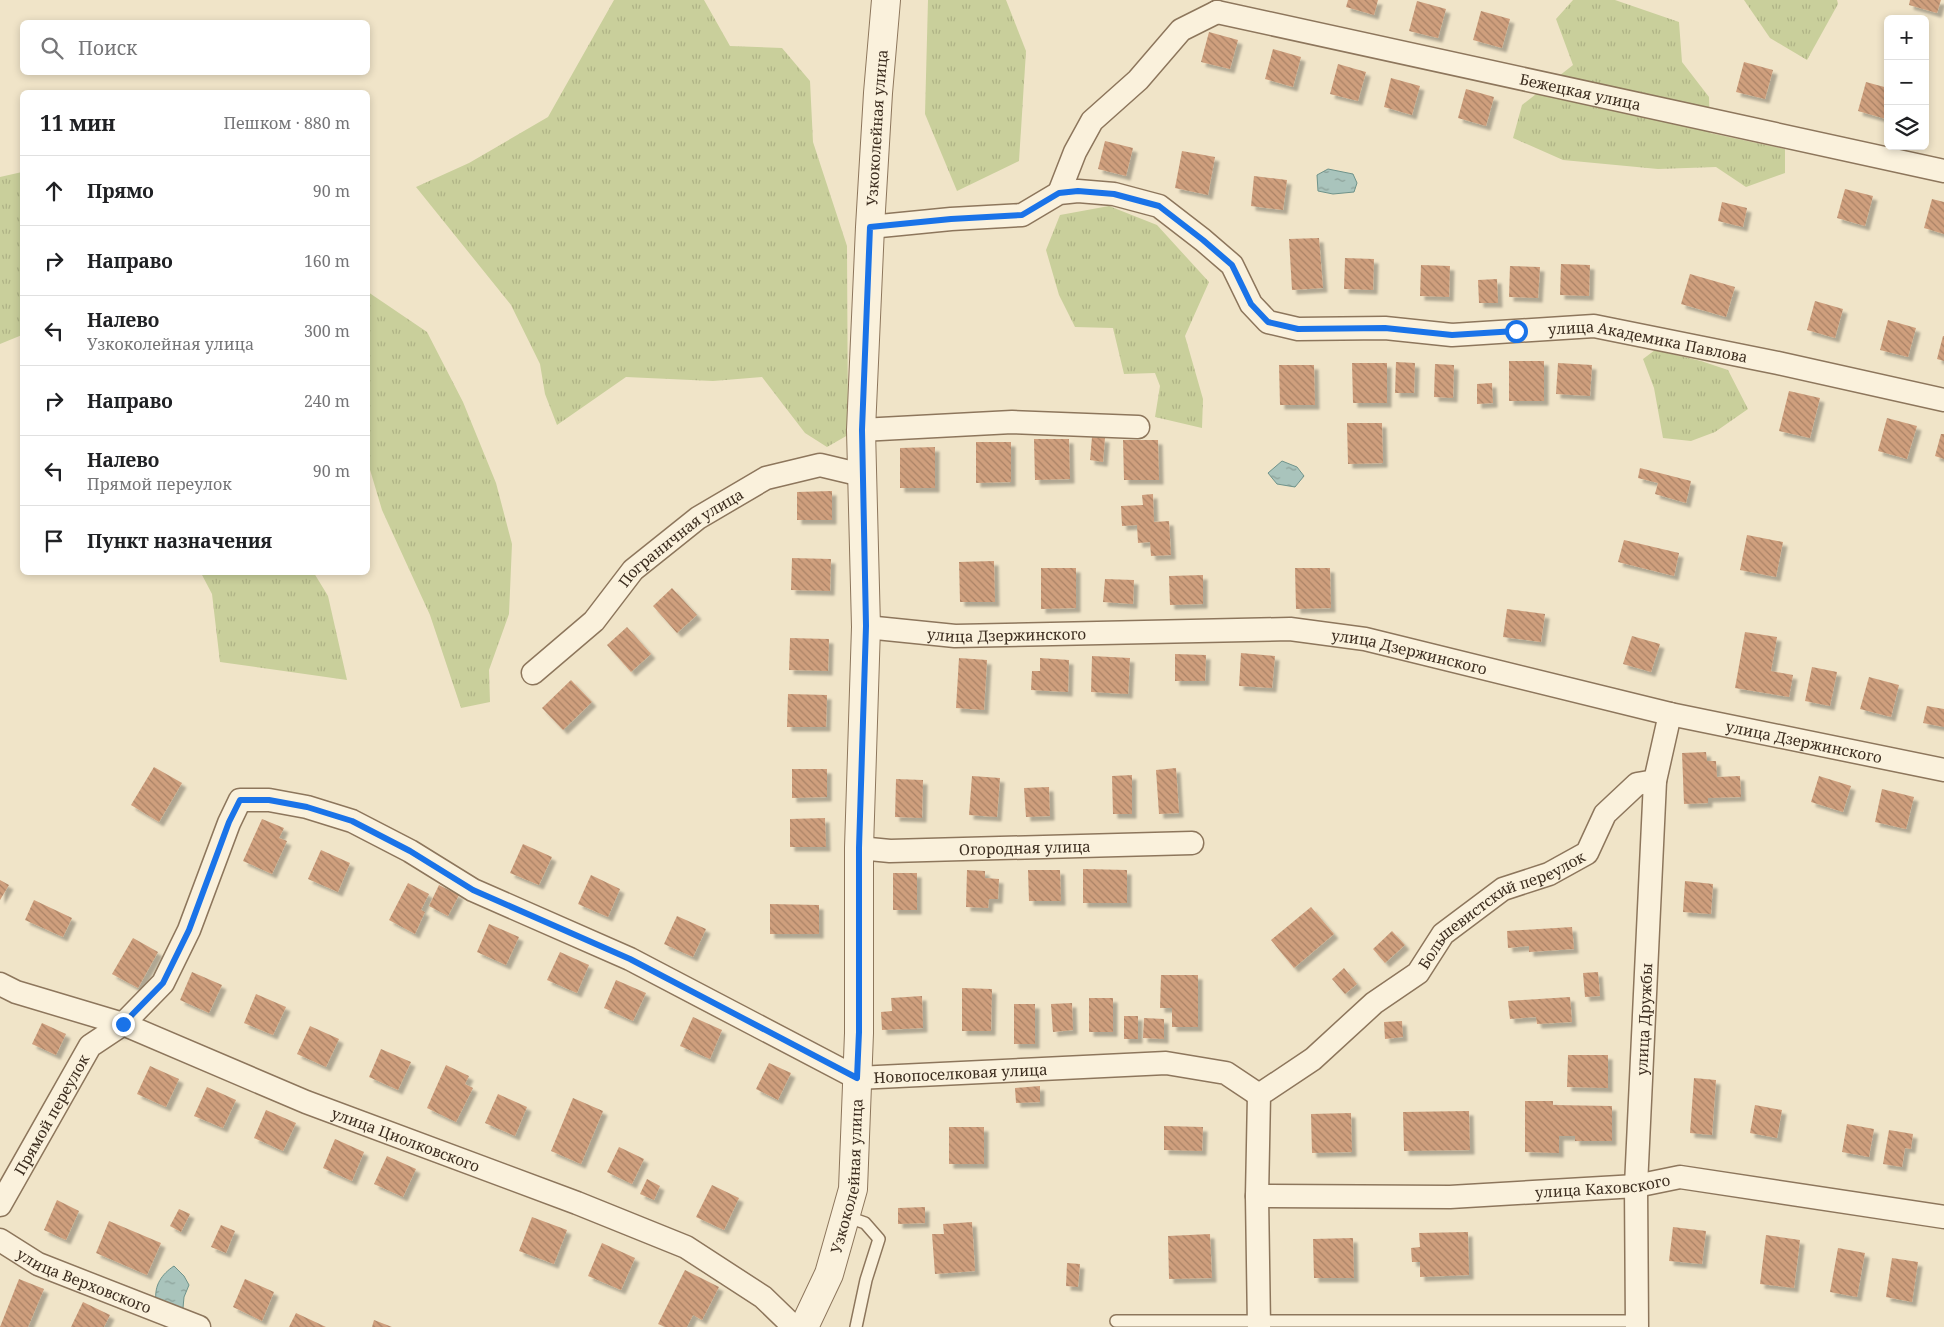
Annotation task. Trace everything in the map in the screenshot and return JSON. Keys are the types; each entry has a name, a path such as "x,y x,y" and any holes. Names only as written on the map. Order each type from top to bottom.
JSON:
{"street":[{"name":"Узкоколейная улица","path":"804,1327 829,1274 853,1189 859,1032 859,848 866,626 862,430 870,227 886,0"},
{"name":"Бежецкая улица","path":"1220,6 1944,171"},
{"path":"1059,193 1075,152 1092,121 1138,80 1180,30 1220,6"},
{"name":"улица Академика Павлова","path":"870,227 951,219 1022,215 1059,193 1078,191 1114,194 1159,206 1203,240 1232,265 1251,304 1268,322 1298,329 1385,328 1452,335 1594,326 1778,363 1944,400"},
{"path":"862,430 1012,422 1138,426"},
{"name":"Пограничная улица","path":"533,673 594,621 633,570 698,518 766,478 820,465 862,475"},
{"name":"улица Дзержинского","path":"866,626 955,636 1290,629 1365,639 1670,714 1944,770"},
{"name":"улица Дружбы","path":"1637,1324 1636,1186 1656,781 1670,714"},
{"name":"Большевистский переулок","path":"1259,1095 1313,1059 1374,1003 1418,973 1444,934 1503,889 1548,874 1587,853 1605,814 1637,784 1656,781"},
{"name":"Новопоселковая улица","path":"240,800 269,800 307,807 352,821 410,851 473,890 630,959 857,1078 1166,1063 1226,1073 1259,1095"},
{"name":"Прямой переулок","path":"0,1206 90,1046 123,1024 163,983 189,930 229,822 240,800"},
{"name":"Огородная улица","path":"859,848 890,851 1192,843"},
{"name":"улица Циолковского","path":"0,984 16,992 123,1024 306,1102 577,1203 686,1247 763,1297 794,1327"},
{"path":"1259,1095 1257,1196 1259,1324"},
{"name":"улица Каховского","path":"1257,1196 1450,1197 1636,1186 1680,1177 1944,1216"},
{"name":"улица Верховского","path":"0,1240 38,1264 199,1327"}],"lane":[{"path":"845,1216 866,1223 879,1239 866,1280 856,1327"},
{"path":"1116,1321 1259,1324 1637,1324"}],"green space":[{"path":"614,0 704,0 730,46 782,48 810,81 813,142 847,246 848,435 827,447 805,433 762,377 713,381 626,377 557,425 545,394 540,364 511,305 416,187 469,163 548,117"},
{"path":"928,0 1006,0 1026,51 1019,161 957,191 925,114"},
{"path":"1573,0 1615,0 1679,22 1682,62 1709,97 1710,133 1785,149 1785,173 1746,187 1716,167 1658,169 1563,160 1513,138 1522,105 1573,65 1556,19"},
{"path":"1744,0 1837,0 1838,4 1807,60 1770,38"},
{"path":"20,172 20,336 0,344 0,177"},
{"path":"1109,206 1157,225 1209,282 1185,336 1203,399 1202,428 1155,417 1160,386 1155,373 1124,374 1113,328 1075,327 1059,295 1046,250 1060,215"},
{"path":"370,293 427,332 463,402 496,483 512,544 509,614 489,670 490,702 461,708 430,615 382,510 370,470"},
{"path":"1655,350 1701,361 1728,370 1748,409 1715,432 1691,441 1663,438 1654,388 1643,359"},
{"path":"202,575 315,575 328,596 347,680 220,662 212,594"}],"water":[{"path":"1328,169 1353,174 1357,183 1354,192 1333,194 1318,191 1317,175"},
{"path":"1282,461 1297,467 1304,476 1295,487 1277,484 1268,473"},
{"path":"174,1266 184,1276 189,1285 184,1297 183,1308 169,1306 156,1301 156,1290 160,1280"}],"building":[{"path":"1348,0 1378,0 1374,15 1346,7"},
{"path":"1910,0 1941,0 1937,13 1909,5"},
{"path":"1417,1 1446,9 1438,38 1409,31"},
{"path":"1481,11 1510,19 1502,48 1473,40"},
{"path":"1209,32 1238,40 1230,69 1201,62"},
{"path":"1273,49 1301,57 1293,87 1265,79"},
{"path":"1744,62 1773,70 1765,99 1736,92"},
{"path":"1338,64 1366,72 1358,101 1330,94"},
{"path":"1391,78 1420,86 1412,115 1384,107"},
{"path":"1866,82 1884,87 1884,118 1858,111"},
{"path":"1466,89 1494,97 1486,126 1458,118"},
{"path":"1105,141 1133,148 1126,176 1098,169"},
{"path":"1182,151 1215,157 1208,195 1175,188"},
{"path":"1254,176 1287,180 1283,210 1251,206"},
{"path":"1845,189 1873,196 1865,226 1837,218"},
{"path":"1932,199 1944,202 1944,234 1924,228"},
{"path":"1722,202 1747,208 1743,227 1718,221"},
{"path":"1319,238 1323,288 1292,290 1289,239"},
{"path":"1345,258 1374,259 1373,290 1344,289"},
{"path":"1561,264 1590,265 1589,296 1560,295"},
{"path":"1421,265 1450,266 1449,297 1420,296"},
{"path":"1510,266 1540,267 1538,298 1509,297"},
{"path":"1690,274 1735,287 1726,317 1681,304"},
{"path":"1497,279 1498,303 1479,303 1478,280"},
{"path":"1815,301 1843,309 1835,338 1807,330"},
{"path":"1888,320 1916,328 1908,357 1880,350"},
{"path":"1944,336 1944,361 1937,359"},
{"path":"1509,361 1544,361 1544,401 1509,401"},
{"path":"1396,362 1415,363 1414,393 1395,393"},
{"path":"1352,363 1387,363 1387,403 1353,403"},
{"path":"1558,363 1592,365 1590,396 1556,394"},
{"path":"1435,364 1454,365 1453,398 1434,397"},
{"path":"1279,365 1314,365 1315,405 1280,405"},
{"path":"1492,383 1493,403 1477,404 1477,384"},
{"path":"1789,391 1820,398 1810,438 1779,431"},
{"path":"1887,418 1917,426 1907,459 1878,451"},
{"path":"1347,423 1382,423 1383,463 1348,464"},
{"path":"1941,434 1944,434 1944,459 1935,456"},
{"path":"1092,437 1105,438 1103,462 1090,460"},
{"path":"1034,439 1069,439 1070,479 1035,480"},
{"path":"1123,440 1158,440 1159,480 1124,480"},
{"path":"976,442 1011,442 1011,482 976,483"},
{"path":"935,447 935,488 900,488 900,448"},
{"path":"1640,468 1691,481 1686,503 1655,494 1658,483 1638,478"},
{"path":"832,491 832,520 797,520 797,492"},
{"path":"1153,494 1154,522 1169,521 1171,555 1151,556 1150,542 1138,543 1137,525 1122,526 1121,506 1143,505 1142,495"},
{"path":"1747,535 1783,542 1776,577 1740,570"},
{"path":"1624,540 1679,553 1674,576 1618,562"},
{"path":"792,558 831,559 830,591 791,590"},
{"path":"994,561 995,602 960,602 959,562"},
{"path":"1041,568 1076,568 1076,608 1041,609"},
{"path":"1295,568 1330,568 1331,608 1296,609"},
{"path":"1203,575 1203,604 1170,605 1169,576"},
{"path":"1105,579 1134,580 1133,604 1103,602"},
{"path":"672,588 697,615 677,633 653,606"},
{"path":"1507,609 1545,614 1541,642 1503,637"},
{"path":"627,627 651,654 631,672 607,645"},
{"path":"1745,632 1777,637 1771,671 1793,675 1789,697 1735,688"},
{"path":"1632,636 1660,644 1651,672 1623,664"},
{"path":"790,638 829,639 828,671 789,670"},
{"path":"1241,653 1275,656 1272,688 1239,686"},
{"path":"1175,654 1206,655 1205,681 1175,681"},
{"path":"1092,656 1130,658 1128,694 1091,692"},
{"path":"959,658 987,660 984,710 956,708"},
{"path":"1040,658 1069,660 1068,692 1031,690 1032,671 1040,671"},
{"path":"1812,667 1837,672 1830,706 1805,701"},
{"path":"1869,677 1899,685 1891,717 1860,709"},
{"path":"571,680 592,702 563,730 542,708"},
{"path":"788,694 827,695 826,727 787,727"},
{"path":"1927,706 1944,709 1944,727 1923,723"},
{"path":"1706,752 1707,761 1716,761 1717,777 1740,776 1741,797 1708,798 1708,803 1684,804 1682,753"},
{"path":"154,767 182,783 159,822 131,805"},
{"path":"1176,768 1179,813 1159,814 1156,770"},
{"path":"792,769 827,769 827,797 792,798"},
{"path":"1132,775 1132,814 1113,814 1112,776"},
{"path":"972,776 1000,778 997,817 969,815"},
{"path":"1819,776 1851,786 1843,812 1811,802"},
{"path":"896,779 923,780 922,818 895,817"},
{"path":"1049,787 1050,816 1026,817 1024,788"},
{"path":"1882,789 1914,797 1906,829 1875,822"},
{"path":"825,818 826,847 790,847 790,819"},
{"path":"262,819 284,828 279,838 287,841 272,874 243,861"},
{"path":"523,844 552,857 539,885 510,873"},
{"path":"321,850 350,863 338,892 308,879"},
{"path":"1083,869 1127,870 1127,903 1083,903"},
{"path":"967,870 985,871 985,878 999,879 998,899 989,899 988,908 966,907"},
{"path":"1028,870 1060,870 1061,901 1029,901"},
{"path":"893,873 917,873 917,910 893,910"},
{"path":"591,875 620,889 608,917 578,904"},
{"path":"0,880 9,885 0,900"},
{"path":"1685,881 1713,884 1711,914 1683,912"},
{"path":"408,883 429,894 421,910 425,912 415,934 389,920"},
{"path":"439,885 459,895 448,916 429,906"},
{"path":"34,900 72,918 63,937 25,920"},
{"path":"770,904 819,905 819,934 770,934"},
{"path":"1311,907 1334,934 1294,968 1271,940"},
{"path":"677,916 706,929 693,957 664,944"},
{"path":"489,924 519,937 506,965 477,952"},
{"path":"1572,927 1574,949 1529,952 1529,946 1508,948 1507,931"},
{"path":"1392,931 1405,945 1385,963 1373,949"},
{"path":"133,938 158,952 138,988 112,974"},
{"path":"560,952 589,965 577,993 547,980"},
{"path":"1344,968 1357,984 1345,994 1332,979"},
{"path":"192,972 222,985 209,1013 180,1000"},
{"path":"1598,972 1600,996 1585,997 1583,973"},
{"path":"1161,975 1198,975 1198,1027 1172,1027 1172,1008 1160,1008"},
{"path":"616,980 646,993 633,1021 604,1008"},
{"path":"962,988 992,989 991,1031 962,1031"},
{"path":"256,994 286,1007 273,1035 244,1023"},
{"path":"922,996 923,1028 882,1030 881,1012 892,1011 891,998"},
{"path":"1570,997 1572,1022 1537,1024 1536,1017 1510,1019 1508,1001"},
{"path":"1089,998 1113,998 1113,1032 1089,1032"},
{"path":"1072,1003 1073,1030 1053,1032 1051,1004"},
{"path":"1014,1004 1035,1004 1035,1044 1014,1044"},
{"path":"1124,1016 1138,1016 1138,1039 1124,1039"},
{"path":"693,1017 722,1030 710,1059 680,1046"},
{"path":"1144,1018 1164,1019 1164,1039 1143,1038"},
{"path":"1402,1021 1403,1037 1385,1039 1384,1022"},
{"path":"42,1023 66,1034 56,1055 32,1044"},
{"path":"310,1026 339,1039 326,1067 297,1054"},
{"path":"381,1049 411,1062 398,1090 369,1077"},
{"path":"1568,1055 1608,1055 1608,1088 1567,1087"},
{"path":"769,1063 791,1073 778,1100 756,1089"},
{"path":"446,1065 469,1076 465,1084 473,1088 456,1122 427,1108"},
{"path":"150,1066 179,1079 166,1107 137,1094"},
{"path":"1694,1078 1716,1080 1712,1135 1690,1133"},
{"path":"1040,1086 1040,1102 1016,1103 1015,1088"},
{"path":"207,1087 236,1100 223,1128 194,1116"},
{"path":"498,1094 527,1107 515,1136 485,1123"},
{"path":"573,1098 603,1111 581,1164 551,1151"},
{"path":"1525,1101 1553,1101 1553,1105 1612,1106 1612,1141 1575,1141 1575,1136 1559,1136 1559,1153 1525,1152"},
{"path":"1755,1105 1782,1110 1777,1138 1750,1133"},
{"path":"266,1110 296,1123 283,1151 254,1138"},
{"path":"1469,1111 1470,1150 1404,1151 1403,1112"},
{"path":"1351,1113 1352,1152 1312,1153 1311,1114"},
{"path":"1847,1124 1874,1129 1869,1157 1842,1152"},
{"path":"1164,1126 1203,1127 1202,1151 1164,1150"},
{"path":"949,1127 984,1127 984,1164 949,1164"},
{"path":"1889,1130 1913,1134 1911,1149 1905,1148 1902,1167 1883,1164"},
{"path":"335,1139 364,1152 352,1181 323,1168"},
{"path":"619,1147 644,1159 632,1184 607,1172"},
{"path":"387,1156 416,1169 403,1197 374,1184"},
{"path":"647,1179 660,1186 654,1200 640,1194"},
{"path":"712,1185 739,1198 724,1230 696,1217"},
{"path":"57,1200 79,1211 66,1240 44,1230"},
{"path":"925,1207 925,1223 898,1224 898,1208"},
{"path":"179,1209 190,1214 181,1232 170,1226"},
{"path":"532,1217 567,1230 554,1264 519,1251"},
{"path":"109,1221 161,1243 147,1275 96,1253"},
{"path":"972,1222 975,1271 935,1274 932,1234 944,1234 943,1224"},
{"path":"221,1225 235,1231 226,1253 211,1247"},
{"path":"1673,1227 1706,1231 1702,1264 1669,1261"},
{"path":"1468,1232 1469,1275 1420,1277 1420,1262 1412,1262 1411,1248 1420,1247 1419,1233"},
{"path":"1210,1234 1212,1278 1169,1279 1168,1236"},
{"path":"1766,1235 1800,1240 1794,1288 1760,1284"},
{"path":"1353,1238 1354,1278 1314,1278 1313,1239"},
{"path":"602,1243 635,1258 621,1290 588,1276"},
{"path":"1838,1248 1865,1253 1857,1297 1830,1292"},
{"path":"1892,1258 1918,1262 1912,1302 1886,1297"},
{"path":"1067,1263 1080,1264 1078,1287 1066,1286"},
{"path":"685,1270 719,1287 702,1320 693,1315 687,1327 665,1327 658,1324"},
{"path":"19,1279 44,1289 28,1327 0,1327"},
{"path":"245,1279 274,1292 262,1321 233,1307"},
{"path":"83,1302 110,1315 104,1327 71,1327"},
{"path":"296,1313 326,1327 289,1327"},
{"path":"374,1320 392,1327 372,1327"}],"route":[{"path":"123,1024 163,983 189,930 229,822 240,800 269,800 307,807 352,821 410,851 473,890 630,959 857,1078 859,1032 859,848 866,626 862,430 870,227 951,219 1022,215 1059,193 1078,191 1114,194 1159,206 1203,240 1232,265 1251,304 1268,322 1298,329 1385,328 1452,335 1516,331"}]}
